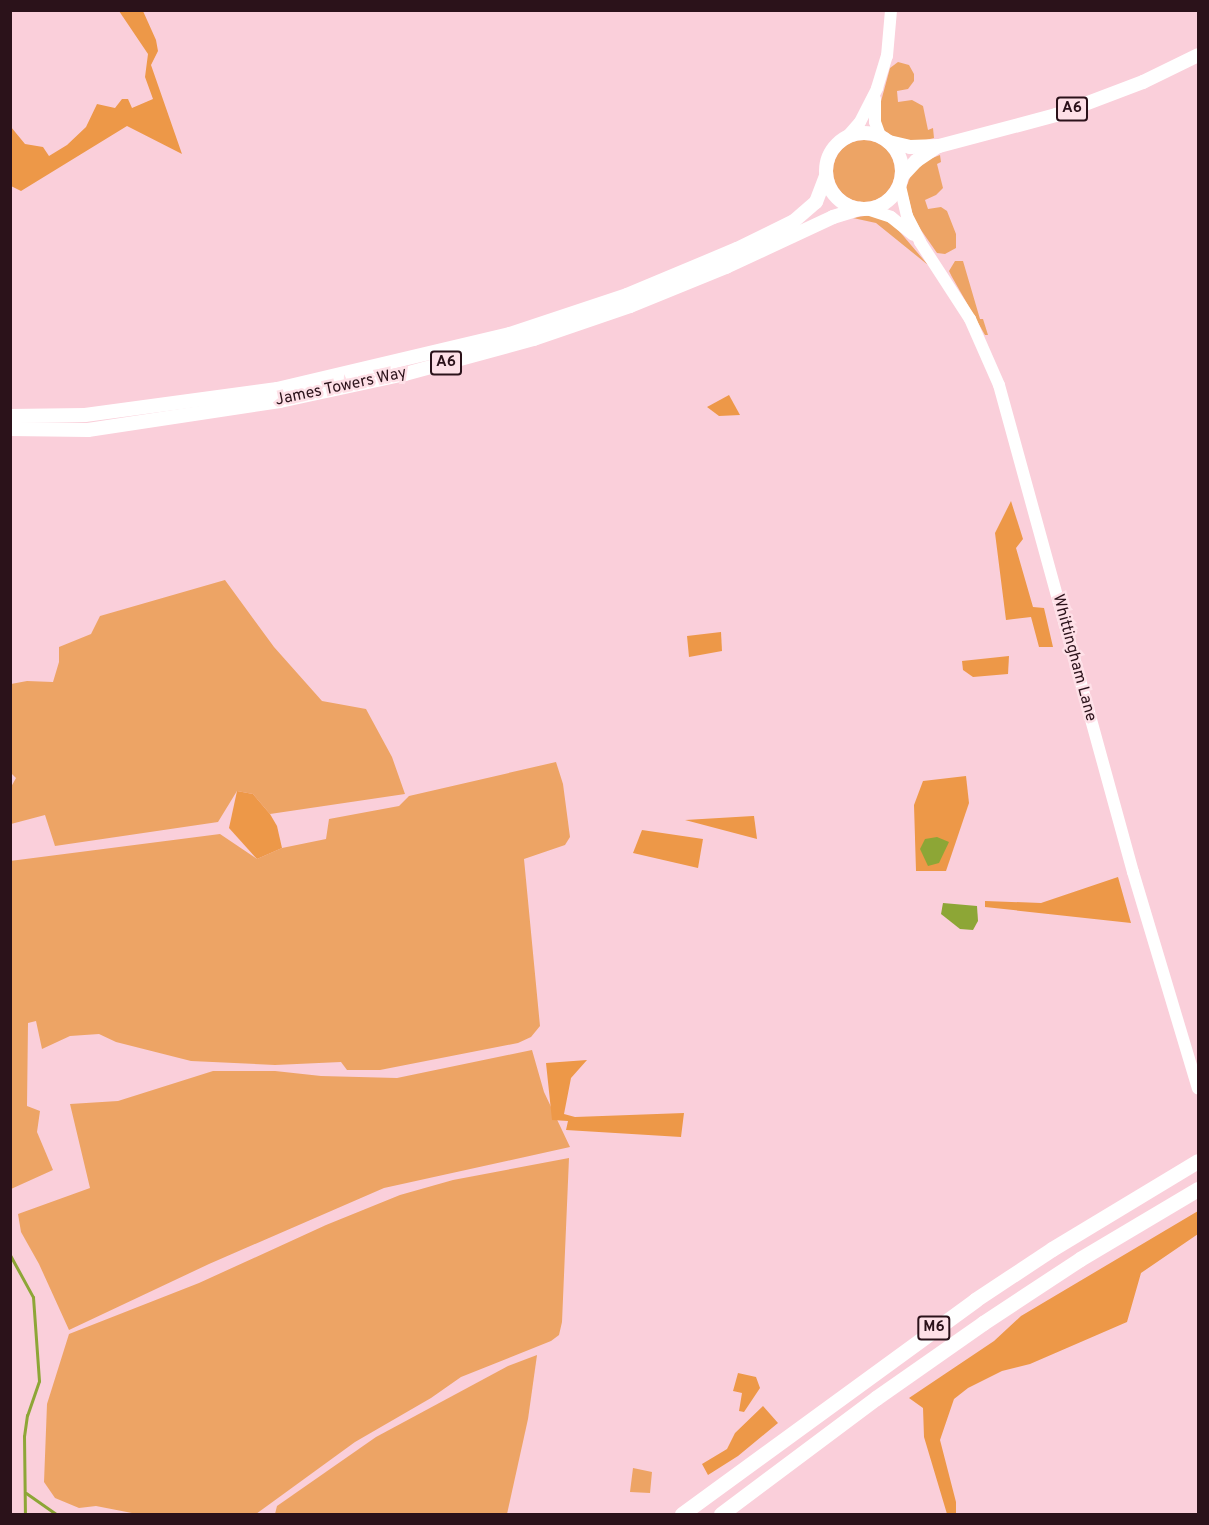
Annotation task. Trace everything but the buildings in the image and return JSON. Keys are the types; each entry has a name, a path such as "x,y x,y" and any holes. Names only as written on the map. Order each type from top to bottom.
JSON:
{"highway":[{"name":"M6","path":"682,1515 975,1300 1052,1249 1198,1161"},
{"name":"M6","path":"721,1515 876,1398 983,1323 1080,1259 1198,1189"},
{"path":"727,1515 775,1476"}],"main road":[{"path":"876,88 874,114 884,139 900,157 901,181 886,202 863,209 840,201 833,194 826,176 828,159 833,150 860,122 876,88 887,56 891,10"},
{"name":"A6","path":"884,139 910,147 939,146 1056,115 1143,82 1198,55"},
{"path":"846,138 864,133 884,139"},
{"name":"A6","path":"901,181 916,161 939,146"},
{"name":"James Towers Way","path":"10,416 85,415 277,389 510,334 627,295 737,249 794,221 816,202 826,176"},
{"name":"Whittingham Lane","path":"901,181 903,206 920,242 970,319 999,385 1133,872 1198,1088"},
{"name":"James Towers Way","path":"10,429 88,430 280,401 405,374 534,339 630,306 726,267 840,215 863,209"},
{"name":"Whittingham Lane","path":"863,209 891,217 920,242"}],"shaded area":[{"path":"119,11 143,11 156,40 158,51 151,65 182,154 127,126 21,191 11,186 11,127 25,144 43,147 49,156 67,145 86,127 97,104 115,108 122,99 128,99 132,108 153,99 145,77 148,54"},
{"path":"898,62 909,65 914,74 914,81 908,89 897,91 898,102 912,100 923,106 928,130 933,128 934,138 918,142 894,137 882,129 878,116 880,105 890,68"},
{"path":"864,140 881,145 886,149 890,154 895,171 890,188 886,193 881,197 864,202 847,197 842,193 838,188 833,171 838,154 842,149 847,145"},
{"path":"940,155 941,162 937,164 943,188 936,195 925,200 928,209 941,207 947,211 956,234 956,248 945,254 937,253 921,230 913,216 906,188 912,172 925,161"},
{"path":"870,215 882,218 894,225 928,265 876,223 853,218"},
{"path":"955,261 963,261 980,319 983,319 988,335 985,335 949,271"},
{"path":"729,395 740,415 719,416 707,407"},
{"path":"1011,501 1023,539 1016,548 1033,607 1044,608 1053,647 1039,647 1031,617 1006,620 995,533"},
{"path":"225,580 274,647 322,701 366,709 392,757 405,794 270,814 253,794 237,791 218,822 55,846 45,815 11,824 11,787 16,778 11,773 11,684 27,681 53,682 59,662 59,647 91,634 100,616"},
{"path":"721,632 722,651 689,657 687,636"},
{"path":"1009,656 1008,674 973,677 963,670 962,661"},
{"path":"556,762 563,784 570,837 565,845 524,859 540,1026 531,1037 518,1043 380,1070 347,1070 341,1062 275,1065 191,1061 116,1042 99,1034 70,1036 42,1049 36,1021 28,1023 27,1106 40,1111 37,1132 53,1170 11,1189 10,861 220,834 257,859 282,848 326,839 329,819 399,806 409,796"},
{"path":"966,776 969,803 946,871 916,871 914,805 923,781"},
{"path":"237,791 253,794 270,814 277,826 282,848 257,859 229,828"},
{"path":"753,816 757,839 685,820"},
{"path":"642,830 703,839 698,868 633,853"},
{"path":"937,837 949,842 939,863 928,866 920,849 925,839"},
{"path":"1118,877 1131,923 985,907 985,901 1041,903"},
{"path":"943,903 977,906 978,921 973,930 960,929 941,914"},
{"path":"532,1050 544,1092 570,1147 384,1188 209,1264 69,1330 39,1264 21,1232 18,1214 90,1188 70,1104 118,1101 213,1071 275,1071 321,1076 397,1078"},
{"path":"587,1060 571,1078 564,1114 575,1117 684,1113 681,1137 566,1130 568,1121 552,1120 546,1063"},
{"path":"569,1158 562,1322 559,1335 551,1341 461,1377 431,1398 355,1442 256,1514 137,1514 96,1506 79,1508 55,1498 44,1482 47,1404 69,1334 199,1283 326,1225 400,1195 453,1180"},
{"path":"1198,1211 1198,1234 1141,1273 1127,1322 1030,1364 1002,1371 968,1388 954,1399 940,1440 956,1502 956,1514 947,1514 924,1437 923,1408 909,1398 994,1341 1021,1316"},
{"path":"537,1355 528,1419 507,1514 275,1514 277,1506 376,1437 508,1366"},
{"path":"738,1373 756,1377 760,1388 744,1412 739,1411 742,1393 733,1391"},
{"path":"763,1406 778,1423 738,1456 708,1475 702,1464 727,1449 735,1433"},
{"path":"633,1468 652,1472 650,1493 630,1492"}],"waterway":[{"path":"10,1255 33,1297 39,1381 27,1415 24,1436 25,1514"},
{"path":"26,1493 56,1514"}]}
